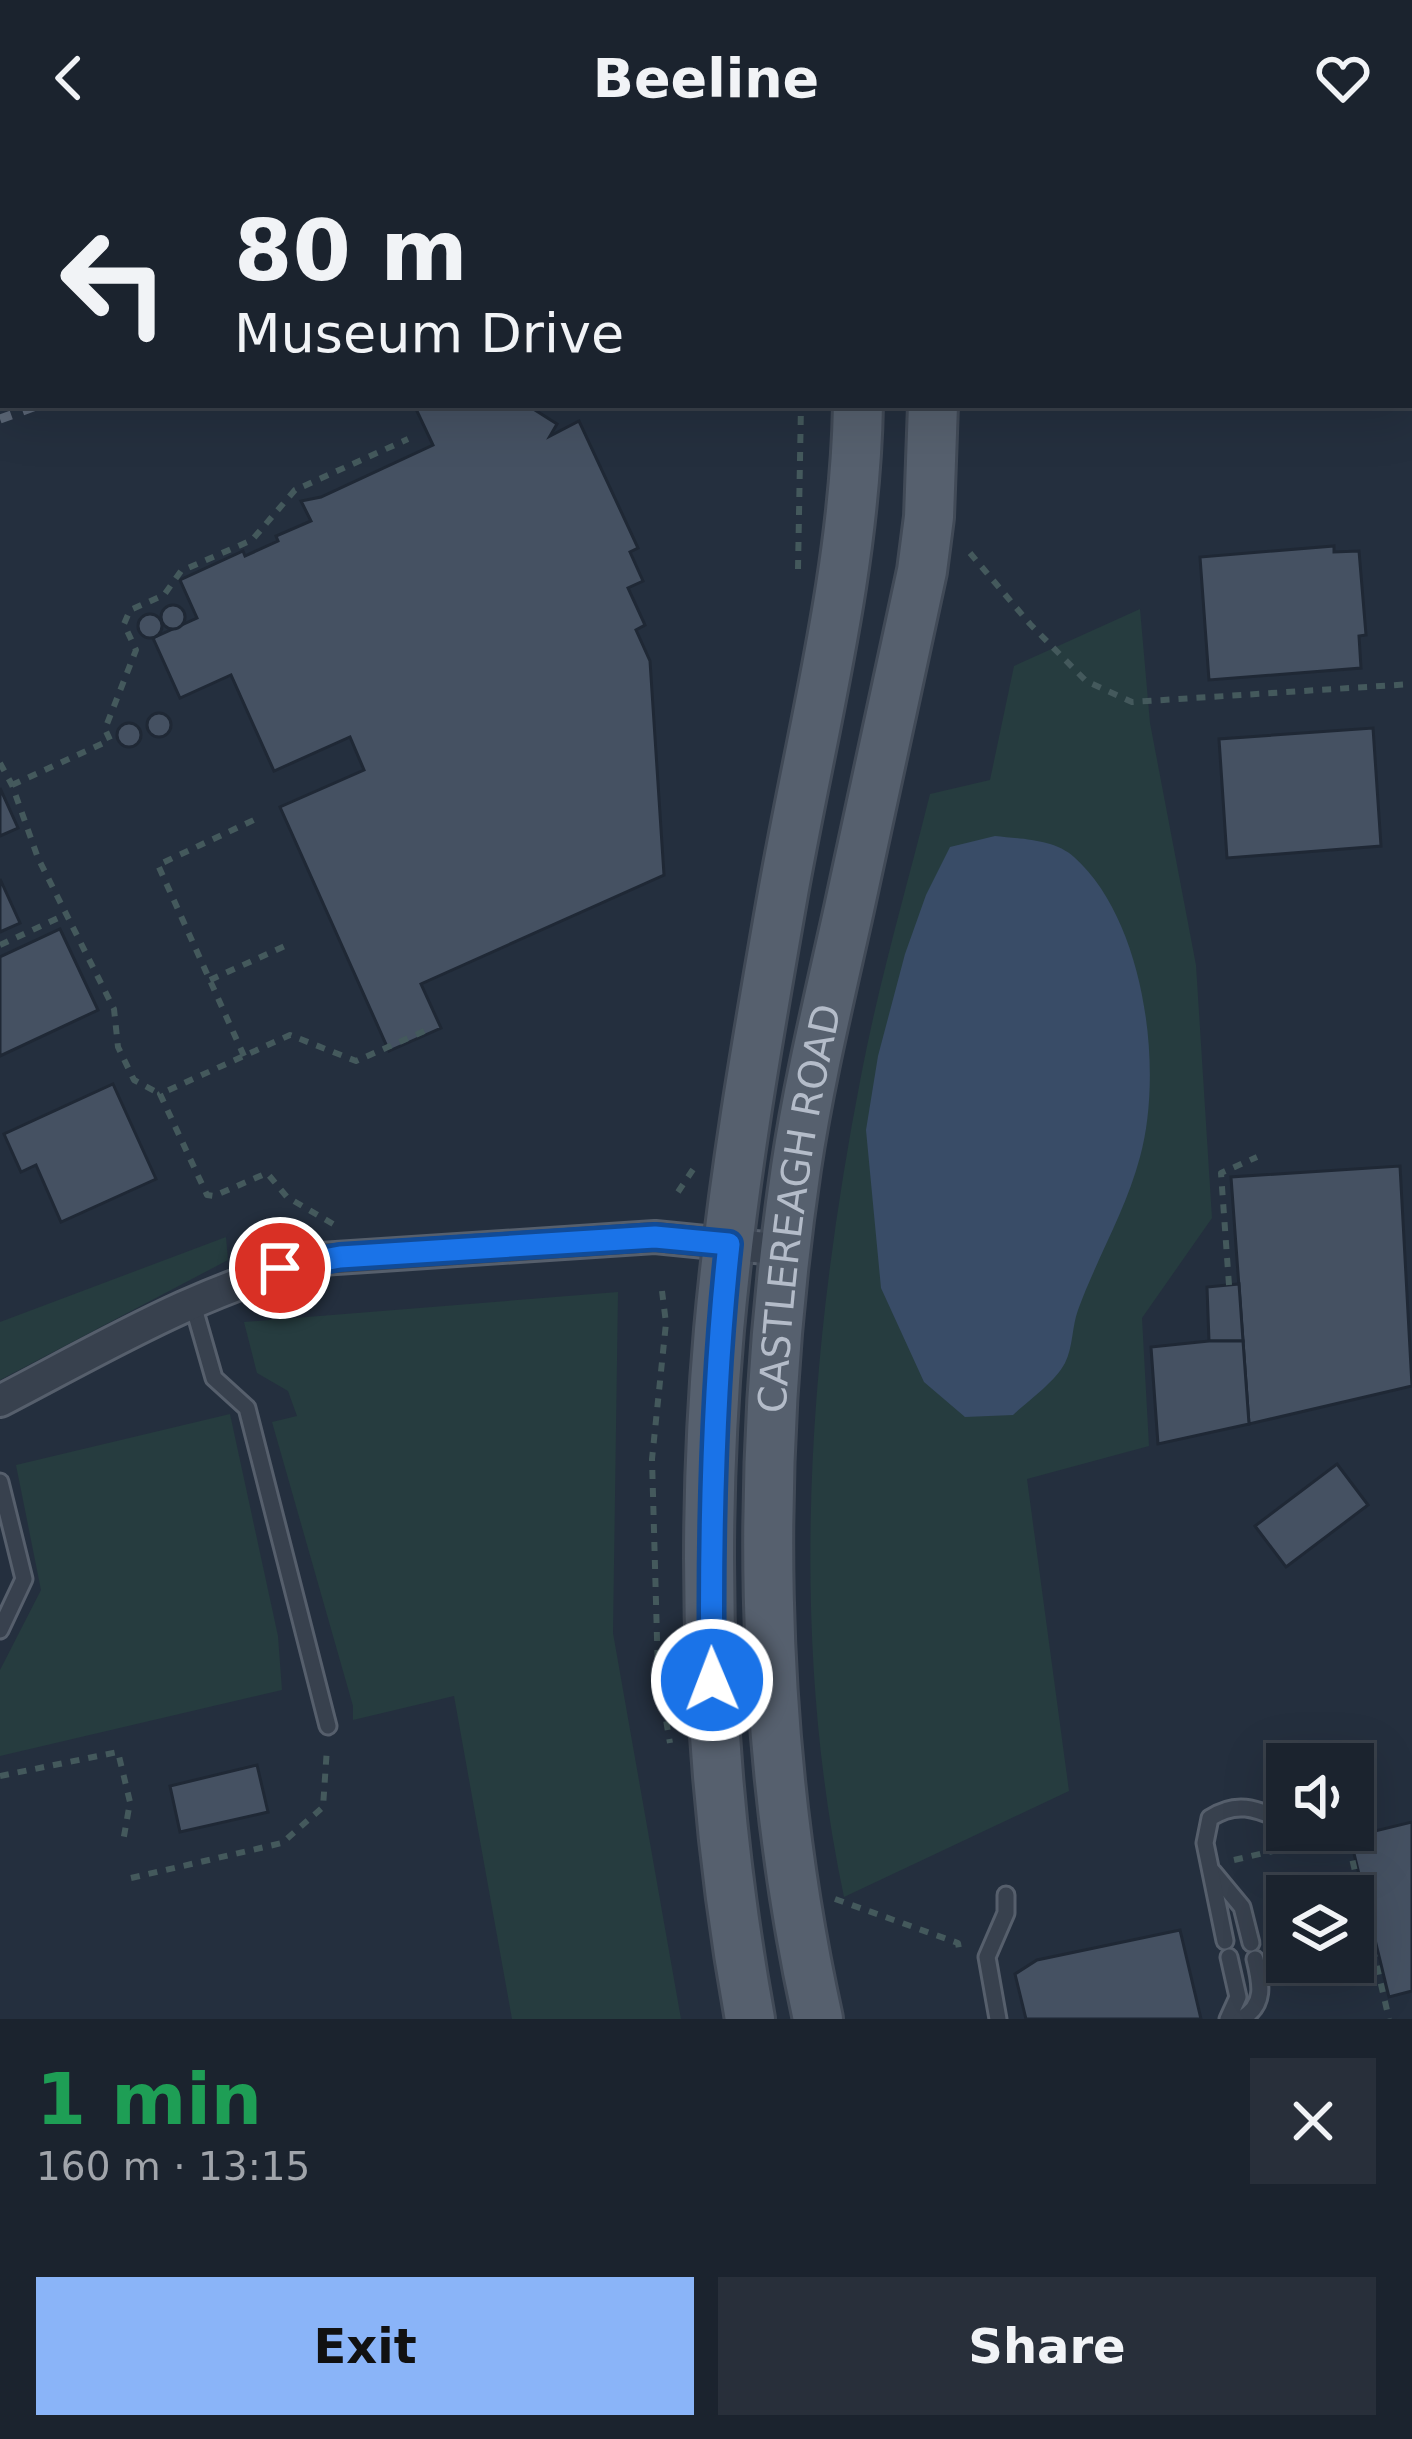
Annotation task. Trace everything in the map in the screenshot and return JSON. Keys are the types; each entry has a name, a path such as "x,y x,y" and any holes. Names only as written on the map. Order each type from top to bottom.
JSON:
{"main road":[{"name":"CASTLEREAGH ROAD","path":"750,2019 727,1860 712,1680 714,1401 729,1244 782,897 850,534 858,408"},
{"name":"CASTLEREAGH ROAD","path":"818,2019 787,1839 775,1722 770,1606 772,1442 786,1250 813,1070 922,571 933,408"}],"street":[{"path":"0,1401 192,1301 280,1268 340,1257 655,1237 786,1250"}],"lane":[{"path":"192,1301 214,1378 247,1408 328,1726"},
{"path":"0,1482 23,1579 0,1630"},
{"path":"1241,2019 1260,1997 1253,1952 1242,1906 1205,1843 1210,1818 1247,1807 1266,1814"},
{"path":"1217,1866 1238,1997 1228,2019"},
{"path":"998,2019 987,1957 1006,1913 1006,1894"}],"path":[{"path":"12,785 110,740 105,729 136,650 124,624 130,610 164,595 181,571 252,540 295,490 408,439"},
{"path":"970,553 1085,681 1132,702 1412,684"},
{"path":"0,764 38,858 114,1010 118,1047 134,1080 160,1094 207,1195 267,1173 287,1198 332,1221 340,1257"},
{"path":"244,1056 158,865 258,818"},
{"path":"0,945 68,914"},
{"path":"210,980 286,946"},
{"path":"160,1094 290,1035 356,1061 429,1029"},
{"path":"1229,1285 1221,1173 1257,1157"},
{"path":"131,1878 282,1843 323,1807 328,1726"},
{"path":"0,1776 118,1752 130,1802 123,1842"},
{"path":"1217,1866 1273,1851"},
{"path":"1350,1851 1389,2019"},
{"path":"826,1896 958,1943 961,1959"}],"green space":[{"path":"1140,609 1150,723 1196,965 1212,1218 1142,1318 1149,1446 1027,1479 1069,1791 844,1897 815,1692 812,1486 828,1279 876,1005 930,794 990,780 1014,666"},
{"path":"226,1237 228,1260 0,1380 0,1322"},
{"path":"618,1292 613,1633 681,2019 512,2019 454,1696 353,1720 353,1706 272,1422 297,1416 288,1391 257,1373 244,1322"},
{"path":"230,1414 278,1636 282,1690 0,1756 0,1670 41,1590 16,1465"}],"water":[{"path":"995,836 1057,847 1074,857 1098,884 1118,918 1143,998 1150,1082 1147,1122 1134,1177 1078,1310 1065,1363 1013,1415 965,1417 924,1382 881,1288 866,1130 878,1056 926,895 950,847"}],"building":[{"path":"532,408 557,424 550,436 579,421 638,548 630,552 643,581 628,588 645,625 636,630 650,661 664,875 421,984 441,1028 389,1051 280,807 364,770 350,737 274,771 231,675 180,698 153,638 197,618 180,580 243,551 245,556 311,521 301,501 321,497 433,445 416,409"},
{"path":"1334,546 1334,552 1359,551 1366,635 1359,636 1361,668 1209,680 1200,557"},
{"path":"173,605 185,617 173,629 161,617"},
{"path":"150,614 162,626 150,638 138,626"},
{"path":"159,713 171,725 159,737 147,725"},
{"path":"129,723 141,735 129,747 117,735"},
{"path":"1373,728 1381,846 1227,858 1219,739"},
{"path":"0,788 18,828 0,836"},
{"path":"0,879 20,923 0,932"},
{"path":"60,929 98,1010 0,1056 0,957"},
{"path":"113,1084 156,1179 61,1222 36,1165 21,1172 4,1134"},
{"path":"1400,1166 1412,1386 1249,1424 1231,1177"},
{"path":"1239,1284 1243,1341 1209,1341 1207,1287"},
{"path":"1243,1341 1249,1424 1158,1444 1151,1347"},
{"path":"1337,1464 1368,1505 1286,1567 1255,1526"},
{"path":"257,1765 268,1812 180,1832 170,1786"},
{"path":"1412,1822 1412,1991 1389,1997 1374,1935 1374,1875 1359,1875 1353,1851 1374,1851 1374,1831"},
{"path":"1180,1930 1201,2019 1026,2019 1015,1974 1037,1960"}],"railway":[{"path":"0,419 31,408"}],"route":[{"path":"280,1268 340,1257 655,1237 729,1244 714,1401 712,1680"}]}
